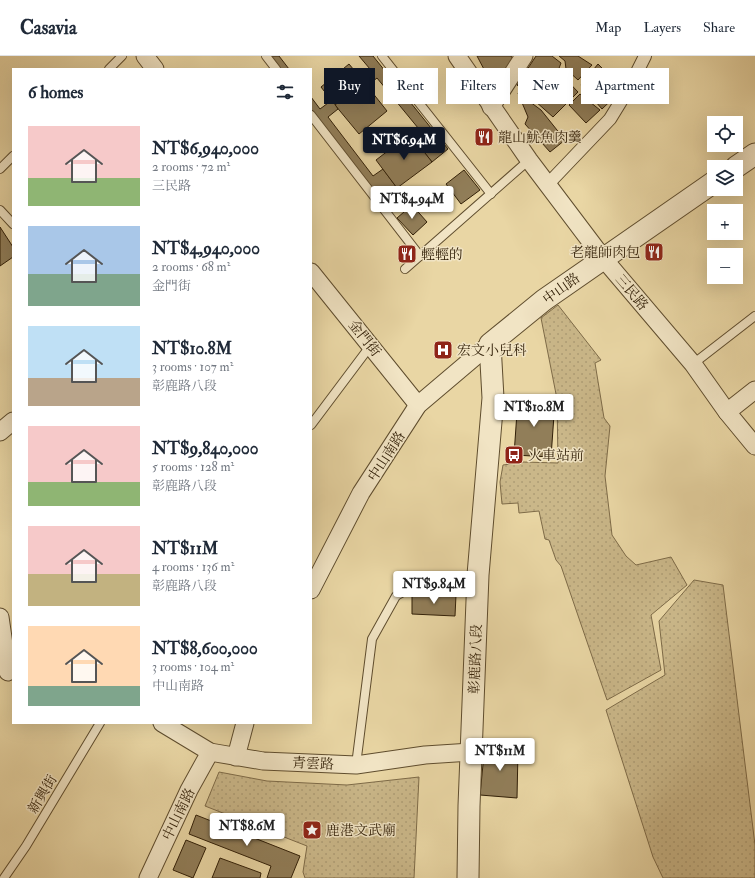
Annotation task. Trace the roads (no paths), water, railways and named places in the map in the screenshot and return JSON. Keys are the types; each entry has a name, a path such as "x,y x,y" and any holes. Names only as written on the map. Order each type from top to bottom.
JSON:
{"street":[{"path":"145,56 154,68"},
{"name":"三民路","path":"456,56 529,160 604,258 693,364 727,412 755,446"},
{"path":"491,107 524,56"},
{"path":"548,184 610,119 629,88 645,56"},
{"path":"743,162 755,154"},
{"name":"中山路","path":"490,344 544,300 707,187"},
{"name":"金門街","path":"312,273 418,405"},
{"name":"中山南路","path":"312,588 361,493 418,405 490,344"},
{"name":"彰鹿路八段","path":"468,878 478,575 493,398 490,344"},
{"path":"727,412 755,390"},
{"path":"0,432 12,422"},
{"path":"0,617 7,673"},
{"name":"青雲路","path":"164,724 210,752 263,761 356,765 425,755 472,752"},
{"path":"236,756 245,724"},
{"name":"中山南路","path":"148,878 189,790 210,752"}],"lane":[{"path":"110,68 122,56"},
{"path":"266,56 275,68"},
{"path":"382,56 491,194"},
{"path":"312,116 420,256"},
{"path":"0,169 12,157"},
{"path":"405,269 529,160"},
{"path":"1,211 12,223"},
{"path":"693,364 755,316"},
{"path":"312,423 371,345"},
{"path":"356,765 372,639 396,596 424,580 478,575"},
{"name":"新興街","path":"4,878 26,846 99,724"}],"place":[{"name":"龍山魷魚肉羹","path":"484,137"},
{"name":"老龍師肉包","path":"654,252"},
{"name":"輕輕的","path":"407,254"},
{"name":"宏文小兒科","path":"443,350"},
{"name":"火車站前","path":"514,455"},
{"name":"鹿港文武廟","path":"312,830"}]}
